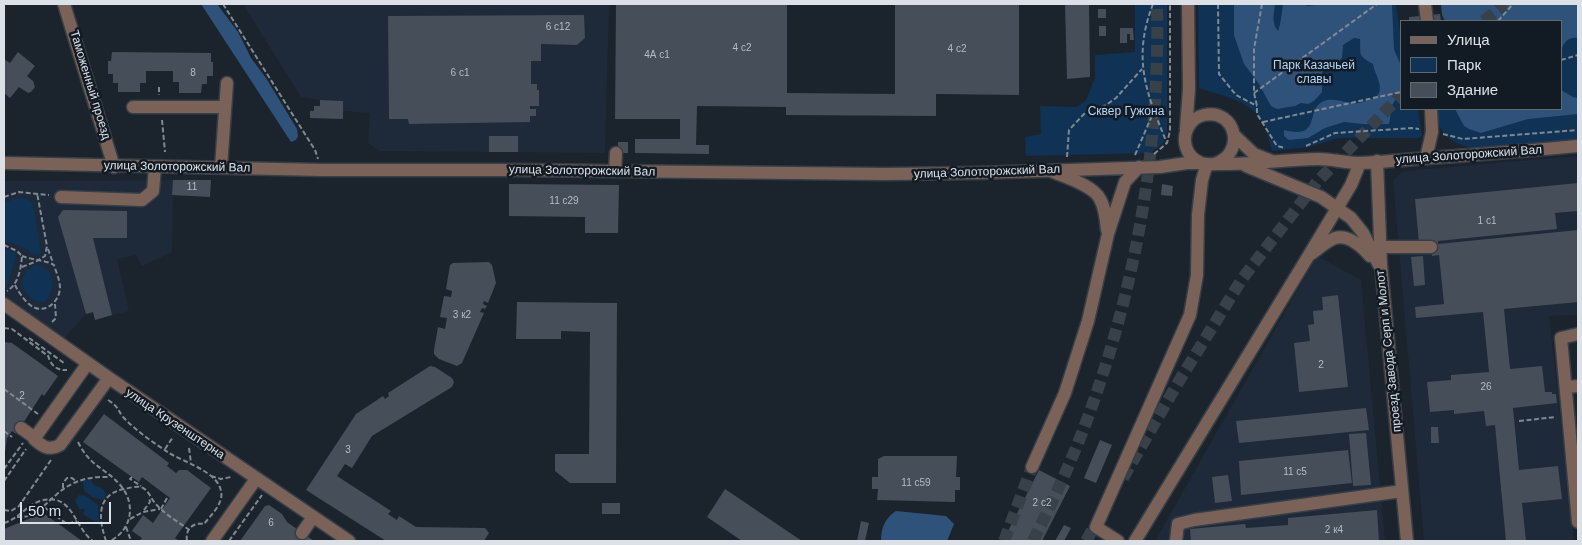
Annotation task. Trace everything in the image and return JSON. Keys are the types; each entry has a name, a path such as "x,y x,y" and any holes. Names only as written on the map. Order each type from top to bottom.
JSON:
{"street":[{"name":"Таможенный проезд","path":"64,4 114,167"},
{"path":"1188,4 1189,89 1185,134 1187,150 1190,155 1207,164 1220,162 1230,154 1234,142 1232,129 1224,119 1198,105 1189,89"},
{"path":"1425,4 1427,20"},
{"path":"221,167 226,82"},
{"path":"133,107 225,107"},
{"path":"1426,158 1432,132 1431,110"},
{"path":"1160,167 1176,153 1189,125 1199,117 1212,114"},
{"path":"1234,135 1254,154 1264,159 1279,162"},
{"name":"улица Золоторожский Вал","path":"4,163 155,168 221,167 323,170 885,174 1048,170 1141,162 1160,167 1187,162 1244,165 1318,159 1360,163 1578,146"},
{"path":"615,171 616,153"},
{"name":"проезд Завода Серп и Молот","path":"1377,161 1381,269 1407,541"},
{"path":"1032,467 1065,392 1088,321 1108,234 1126,182 1141,162"},
{"path":"1135,541 1337,208 1360,163"},
{"path":"1118,541 1096,527 1190,315 1197,275 1198,215 1202,180 1207,164"},
{"path":"1244,165 1321,197 1351,218 1363,233 1381,269"},
{"path":"61,197 142,200 153,191 155,168"},
{"path":"1048,170 1087,187 1100,197 1105,212 1108,234"},
{"path":"1309,255 1335,238 1347,238 1360,246 1381,269"},
{"path":"1380,247 1430,247"},
{"name":"улица Крузенштерна","path":"4,304 256,479 349,541"},
{"path":"1578,334 1561,338 1572,386 1569,416 1578,522"},
{"path":"36,436 88,363"},
{"path":"23,424 48,449 55,448 73,428 109,378"},
{"path":"212,541 256,479"},
{"path":"1176,541 1178,524 1194,520 1402,491"},
{"path":"302,533 313,517"}],"path":[{"path":"222,4 315,150 323,170"},
{"path":"1153,4 1144,34 1142,69 1146,88 1167,143"},
{"path":"1151,155 1157,153 1167,143 1170,131 1170,4"},
{"path":"1218,4 1219,74 1236,95 1257,106"},
{"path":"1262,4 1254,49 1254,93 1257,114 1277,146 1287,148"},
{"path":"1254,93 1377,4"},
{"path":"1499,20 1513,4"},
{"path":"1562,60 1578,55"},
{"path":"1067,157 1069,130 1084,114 1116,98 1142,69"},
{"path":"1263,122 1400,92"},
{"path":"1141,162 1134,156 1154,111"},
{"path":"1304,147 1335,133 1412,128 1432,132"},
{"path":"1445,134 1463,139 1578,130"},
{"path":"4,197 19,192 61,197"},
{"path":"37,193 47,246 60,287 54,305 56,318 50,323"},
{"path":"4,245 17,251 22,256 37,261 48,261 54,265"},
{"path":"22,267 45,256 47,246"},
{"path":"4,292 15,284 22,267 22,256"},
{"path":"15,284 28,304 35,308 45,309 53,304 58,297"},
{"path":"4,328 18,330"},
{"path":"12,329 48,356"},
{"path":"48,352 51,364 58,369 67,370 72,368"},
{"path":"4,389 47,420"},
{"path":"102,397 118,407 122,416 165,450 192,463 219,484 222,492 221,501 204,524 196,524 188,529 187,541"},
{"path":"1519,421 1569,416"},
{"path":"73,428 87,458 123,489 129,502 129,520 126,527 121,534 110,541"},
{"path":"4,481 36,436"},
{"path":"165,450 174,436"},
{"path":"188,446 192,463"},
{"path":"4,510 12,511 19,506 48,465"},
{"path":"211,476 221,478 233,476"},
{"path":"17,517 34,515 63,489 77,482 91,477 110,477"},
{"path":"132,477 130,479 143,488 160,509 188,529"},
{"path":"63,489 63,483 67,478 72,478 77,482"},
{"path":"106,541 101,522 104,501 111,494 123,489 143,488"},
{"path":"129,520 147,508 150,502 149,495"},
{"path":"229,541 262,496"},
{"path":"143,512 160,509 167,498"},
{"path":"4,523 17,517 40,501 61,502 68,506 87,537 94,541"},
{"path":"44,507 68,524 77,521"},
{"path":"126,527 131,541"}],"shaded area":[{"path":"243,4 609,4 605,153 380,151 368,143 370,113 343,111 343,119 310,118 310,111 314,110 314,106 320,106 320,100 301,97"},
{"path":"1578,156 1578,315 1549,316 1574,541 1424,541 1393,180 1404,171"},
{"path":"173,180 172,252 142,266 136,255 117,259 129,311 95,320 93,313 86,314 56,347 4,310 4,181"},
{"path":"1317,256 1361,280 1385,541 1155,541"}],"green space":[{"path":"201,4 217,4 238,32 251,58 266,78 297,129 298,136 296,140 291,142"},
{"name":"Сквер Гужона","path":"1135,4 1167,4 1167,132 1163,143 1151,153 1026,156 1025,137 1041,134 1040,106 1077,107 1086,100 1095,78 1095,55 1135,52"},
{"name":"Парк Казачьей славы","path":"1198,4 1396,4 1400,31 1400,110 1418,110 1422,136 1419,138 1339,138 1309,147 1272,151 1264,124 1256,114 1234,99 1199,88"},
{"path":"1234,4 1275,4 1274,21 1278,31 1283,4 1306,4 1307,6 1323,4 1392,4 1394,50 1400,63 1400,96 1394,101 1389,124 1344,122 1325,128 1308,138 1289,140 1284,136 1284,130 1304,131 1309,127 1318,105 1324,101 1358,103 1372,99 1379,93 1380,86 1373,64 1364,59 1360,52 1360,39 1354,38 1343,45 1342,58 1322,72 1322,92 1314,101 1308,104 1301,103 1277,109 1271,106 1259,84 1244,64 1234,35"},
{"path":"1441,4 1578,4 1578,38 1572,38 1567,41 1562,49 1562,20 1444,20"},
{"path":"1578,4 1578,140 1476,149 1459,144 1447,137 1440,126 1436,110 1562,110 1562,20"},
{"path":"1562,91 1578,98 1578,114 1528,119 1481,133 1464,126 1456,110 1562,110"},
{"path":"26,198 33,204 41,253 37,255 32,254 24,247 4,241 4,203 14,199"},
{"path":"4,248 14,252 16,256 7,286 4,287"},
{"path":"35,265 42,267 51,274 53,285 45,302 31,298 23,288 24,276"},
{"path":"90,479 94,485 104,491 106,495 104,500 94,498 84,491 83,481"},
{"path":"79,495 86,496 98,505 99,522 83,514 85,509 79,509 75,500"},
{"path":"896,511 946,516 954,524 947,541 881,541 884,524"}],"building":[{"path":"616,4 787,4 787,93 895,94 895,4 1019,4 1019,95 936,94 936,116 786,115 786,107 697,106 696,145 709,145 709,154 635,153 635,139 680,139 680,119 615,119"},
{"path":"1065,4 1089,4 1090,77 1067,79"},
{"path":"1098,9 1106,9 1106,18 1098,18"},
{"path":"1440,14 1441,20 1409,20 1409,17"},
{"path":"584,15 585,38 577,45 541,44 541,61 531,61 531,84 537,84 539,106 530,106 530,109 536,109 536,116 530,116 530,122 409,124 408,119 389,119 388,16"},
{"path":"1099,26 1106,26 1106,36 1099,36"},
{"path":"1120,28 1133,28 1134,40 1130,40 1130,34 1127,34 1127,43 1120,43"},
{"path":"18,52 35,66 27,76 33,81 35,87 28,93 19,87 10,98 4,93 4,59 10,63"},
{"path":"112,52 211,53 213,76 207,76 207,84 202,84 201,93 179,93 179,82 173,82 173,71 146,71 146,83 140,83 140,92 118,92 118,83 113,83 113,74 108,74 108,61 111,61"},
{"path":"320,100 343,101 343,119 310,118 310,111 314,111 314,106 320,106"},
{"path":"489,136 518,136 518,152 489,152"},
{"path":"618,142 628,142 628,153 618,153"},
{"path":"173,180 211,180 210,197 172,195"},
{"path":"1578,183 1578,211 1555,213 1557,229 1438,241 1438,244 1578,230 1578,302 1504,309 1510,369 1542,366 1545,392 1556,394 1557,403 1513,408 1519,470 1558,466 1562,499 1522,503 1526,541 1506,541 1495,425 1486,426 1484,411 1454,414 1454,410 1430,412 1427,382 1451,380 1451,375 1489,372 1483,312 1416,318 1415,307 1444,304 1439,255 1432,256 1430,242 1419,243 1415,199"},
{"path":"509,184 619,185 618,233 585,233 585,217 509,216"},
{"path":"1162,184 1173,186 1172,196 1161,195"},
{"path":"63,210 127,211 127,238 93,238 112,315 95,320 93,312 86,314 58,217"},
{"path":"1423,256 1425,285 1414,286 1411,257"},
{"path":"489,262 492,265 496,283 488,303 484,301 483,304 487,306 485,309 482,308 480,312 484,313 462,363 457,366 439,359 434,354 434,350 438,327 445,329 447,318 440,317 444,296 451,297 452,291 446,289 450,265 453,263"},
{"path":"1338,295 1348,387 1299,392 1294,343 1310,341 1308,325 1314,324 1313,311 1323,310 1322,297"},
{"path":"517,302 617,303 616,483 570,483 555,471 555,454 589,454 590,332 561,331 561,339 516,339"},
{"path":"4,342 12,343 58,376 44,396 42,394 16,434 12,431 7,438 5,452 4,452"},
{"path":"430,366 435,367 452,378 454,382 452,387 372,436 352,468 345,464 337,476 391,511 388,514 397,520 399,516 416,527 485,528 489,533 484,541 386,541 306,490 356,414 383,396 385,399 389,396 388,393"},
{"path":"1366,408 1369,430 1239,443 1236,421"},
{"path":"104,414 169,463 167,466 176,473 179,470 187,470 211,488 175,538 179,541 139,541 142,538 132,531 143,515 153,523 170,498 142,477 139,482 83,442"},
{"path":"1431,427 1438,427 1439,443 1431,443"},
{"path":"1366,433 1371,485 1353,486 1349,434"},
{"path":"1100,440 1112,445 1096,483 1084,478"},
{"path":"1348,450 1352,483 1241,495 1239,461"},
{"path":"884,456 957,456 956,477 960,477 960,490 955,490 955,502 877,500 878,489 872,489 872,477 878,477 878,459"},
{"path":"1039,470 1070,486 1042,541 1003,541"},
{"path":"1228,475 1232,501 1215,503 1212,477"},
{"path":"725,489 802,541 742,541 707,517"},
{"path":"602,503 620,503 620,514 602,514"},
{"path":"269,505 282,514 287,522 314,541 240,541 265,506"},
{"path":"1377,510 1379,541 1191,541 1190,529 1245,524 1246,528 1288,525 1288,518"},
{"path":"43,513 82,541 4,541 4,529"},
{"path":"861,521 869,523 865,541 857,541"},
{"path":"1064,525 1071,528 1064,541 1055,541"}],"tunnel":[{"path":"1033,541 1065,474 1092,406 1122,308 1134,258 1143,208 1155,106 1157,4"},
{"path":"1485,20 1505,4"},
{"path":"1123,478 1179,381 1242,279 1317,182 1400,96"},
{"path":"1004,541 1032,467"},
{"path":"1086,541 1100,517"}]}
